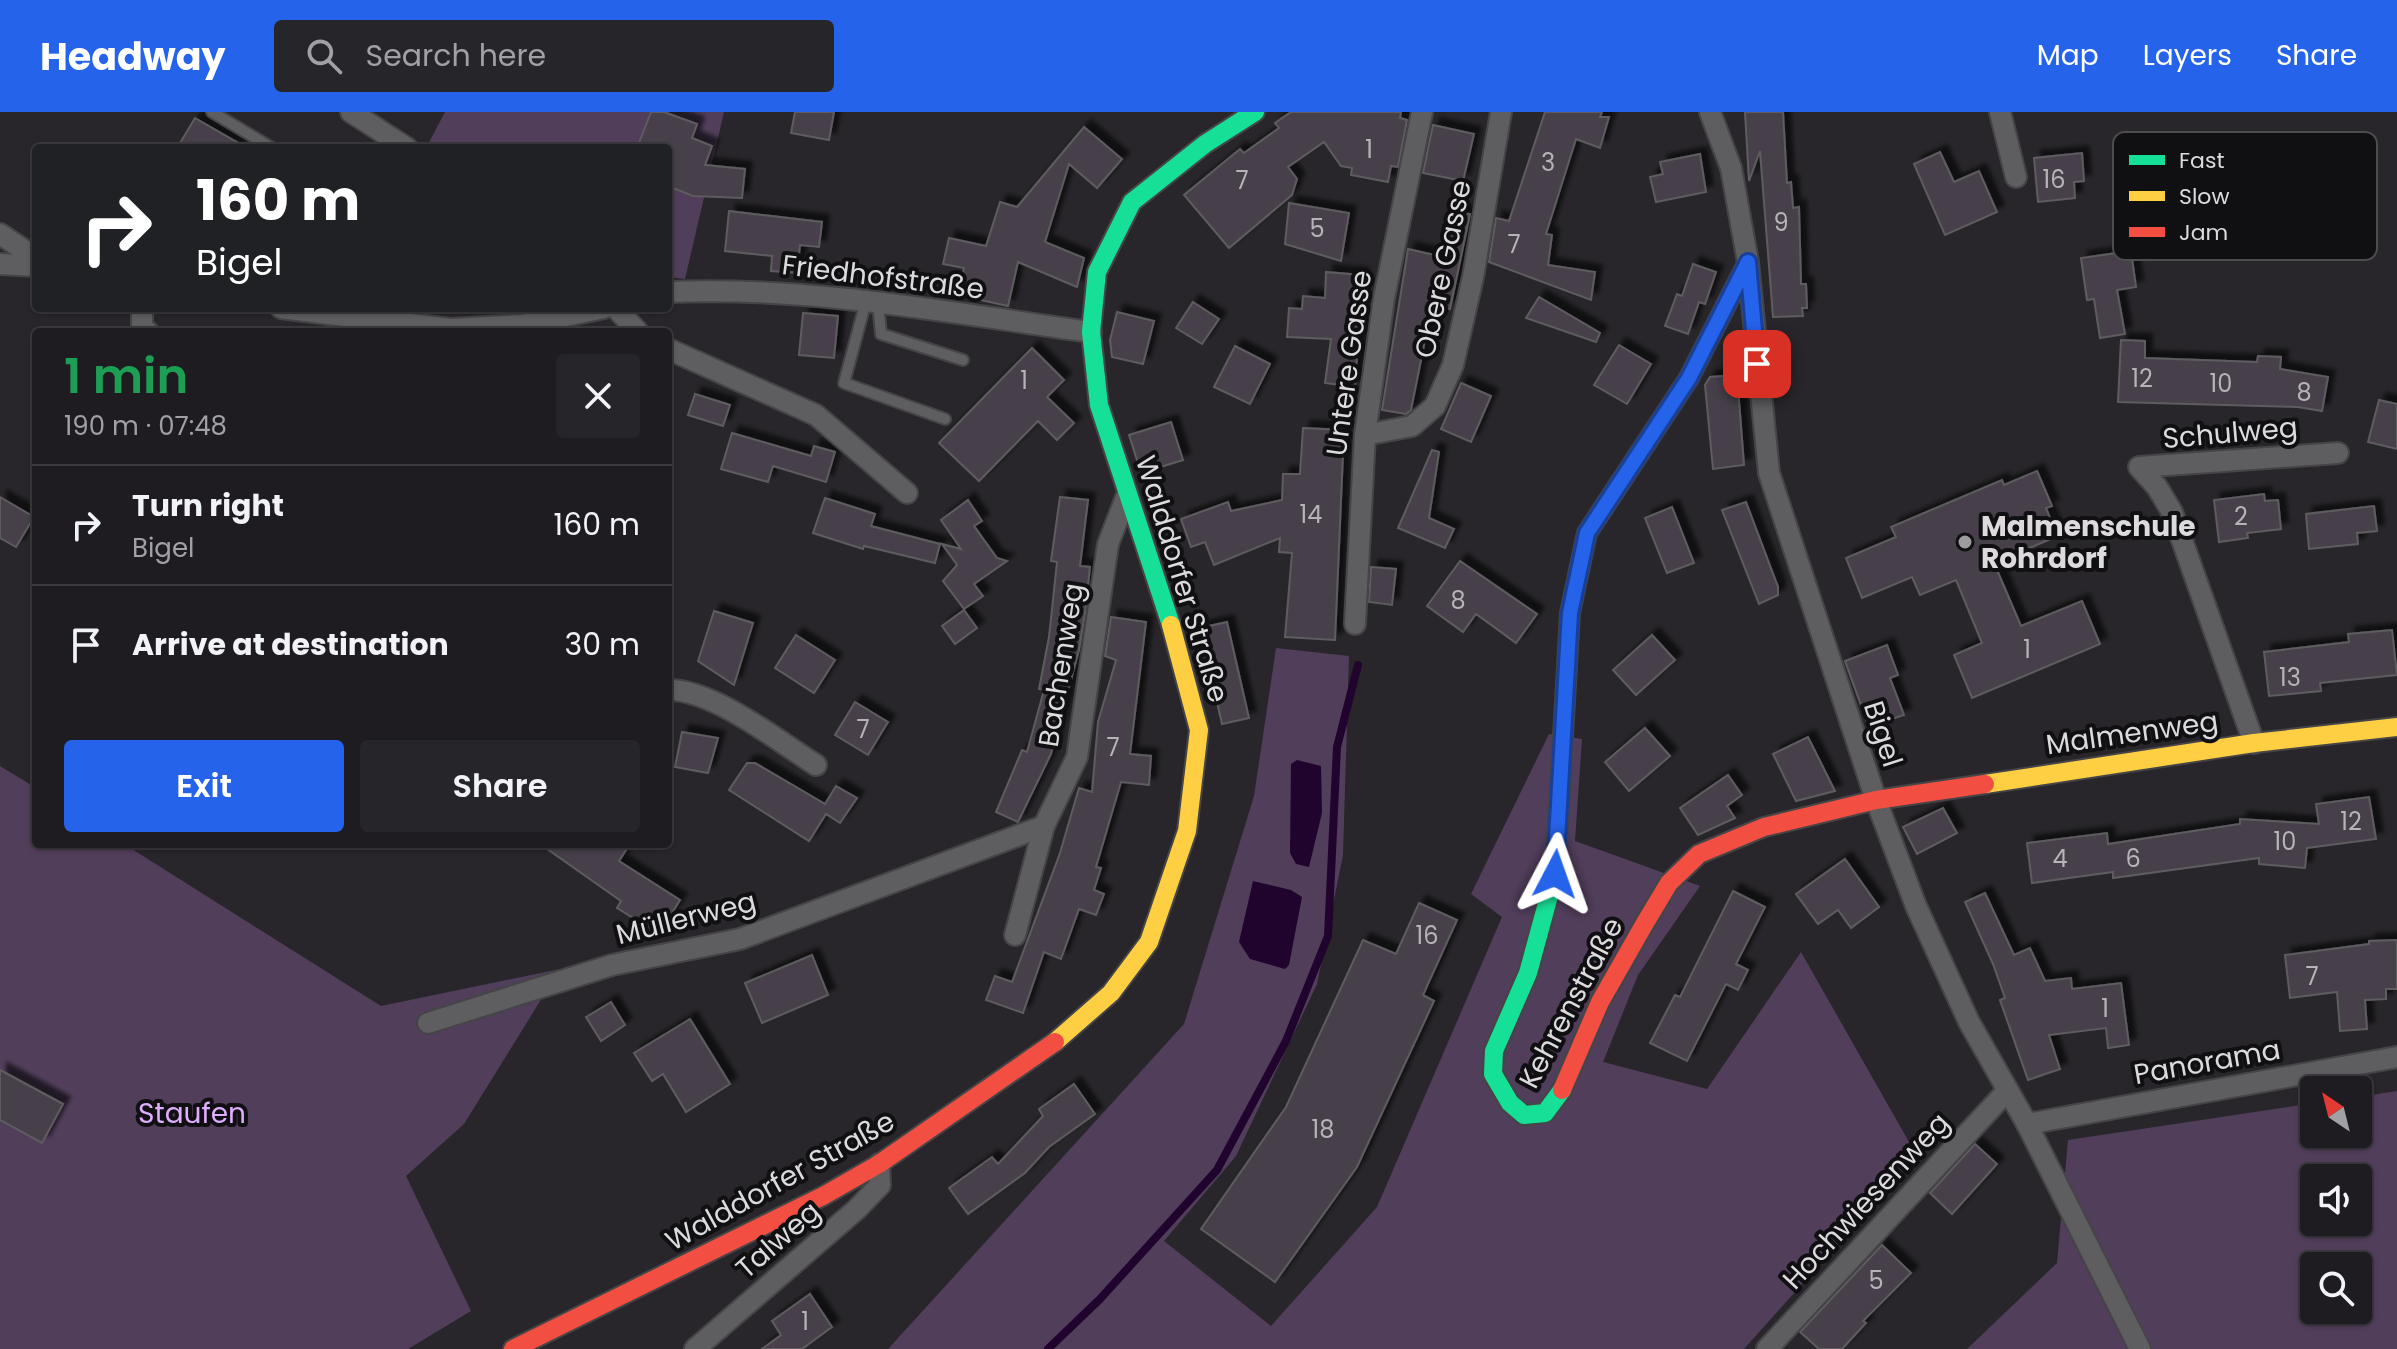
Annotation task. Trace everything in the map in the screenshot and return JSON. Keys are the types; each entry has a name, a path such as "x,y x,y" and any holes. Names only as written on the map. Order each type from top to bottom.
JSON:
{"street":[{"path":"351,112 401,144"},
{"name":"Walddorfer Straße","path":"513,1349 688,1264 879,1164 1039,1056 1111,993 1149,942 1187,831 1199,730 1181,655 1099,405 1091,332 1097,272 1132,202 1205,144 1255,112"},
{"name":"Untere Gasse","path":"1355,624 1365,435 1384,298 1422,112"},
{"name":"Obere Gasse","path":"1365,435 1412,426 1435,406 1453,365 1473,277 1501,112"},
{"name":"Bigel","path":"1710,112 1731,168 1748,262 1769,473 1876,800 1916,906 1969,1022 2027,1124 2136,1340"},
{"path":"2000,112 2016,177"},
{"path":"0,234 32,255"},
{"name":"Kehrenstraße","path":"1748,262 1689,378 1587,533 1570,613 1555,874 1528,973 1494,1051 1493,1074 1510,1103 1524,1115 1545,1113 1568,1081 1600,1002 1645,923 1669,883 1699,854 1764,827 1876,800"},
{"path":"0,264 32,266"},
{"name":"Friedhofstraße","path":"672,292 736,289 872,302 1091,332"},
{"path":"318,312 442,328"},
{"path":"462,328 544,321 586,312"},
{"path":"620,312 634,328"},
{"path":"672,351 816,415 907,493"},
{"name":"Schulweg","path":"2254,743 2172,512 2157,487 2139,467 2338,453"},
{"name":"Bachenweg","path":"1015,935 1044,826 1077,757 1108,544 1127,495"},
{"path":"672,690 685,689 716,703 816,765"},
{"name":"Malmenweg","path":"1876,800 2254,743 2397,727"},
{"name":"Müllerweg","path":"428,1023 612,965 740,939 1044,826"},
{"name":"Panorama","path":"2027,1124 2397,1057"},
{"name":"Hochwiesenweg","path":"1767,1349 2007,1091"},
{"name":"Talweg","path":"695,1349 857,1209 880,1185 879,1164"}],"lane":[{"path":"212,112 265,144"},
{"path":"872,302 881,334 963,360"},
{"path":"872,302 844,383 945,419"},
{"path":"531,312 544,321"}],"green space":[{"path":"445,112 724,112 685,279 672,277 672,144 428,144"},
{"path":"1276,648 1349,656 1343,855 1317,984 1236,1156 1164,1241 1271,1326 1377,1207 1502,917 1471,894 1549,734 1582,739 1575,841 1700,886 1638,975 1603,1062 1707,1089 1801,952 1917,1156 1744,1349 888,1349 1184,1024 1254,796"},
{"name":"Staufen","path":"0,766 32,786 32,848 130,848 381,1006 560,969 464,1124 406,1176 471,1311 408,1349 0,1349"},
{"path":"2397,1091 2397,1349 1967,1349 2057,1263 2068,1140 2300,1105 2300,1148 2372,1148 2372,1095"}],"shaded area":[{"path":"1297,760 1321,766 1322,813 1309,867 1296,864 1290,853 1291,764"},
{"path":"1253,881 1291,890 1302,897 1289,965 1285,969 1250,959 1239,942"}],"building":[{"path":"651,112 664,112 697,124 692,138 712,146 705,165 745,169 742,198 693,196 672,188 672,144 639,144"},
{"path":"795,112 834,112 829,140 791,133"},
{"path":"1291,112 1401,112 1400,118 1407,120 1398,167 1391,166 1388,182 1351,175 1352,168 1341,166 1324,142 1288,167 1297,179 1292,195 1229,248 1184,195 1240,149 1244,153 1279,128 1275,123"},
{"path":"1545,112 1602,112 1600,117 1609,117 1600,148 1576,139 1546,234 1552,235 1548,265 1595,272 1591,300 1489,262 1496,218 1509,221"},
{"path":"1745,112 1783,112 1787,183 1791,182 1793,208 1799,207 1801,284 1806,284 1807,308 1802,308 1803,316 1773,317 1760,151 1749,181"},
{"path":"195,118 240,144 179,144"},
{"path":"1433,125 1474,134 1463,181 1423,173"},
{"path":"1084,127 1122,159 1097,188 1069,164 1045,242 1084,258 1077,287 1018,262 1008,306 958,295 964,268 943,264 949,238 986,246 1000,202 1017,207"},
{"path":"1940,152 1954,182 1979,171 1997,212 1945,235 1914,164"},
{"path":"2082,153 2084,181 2074,182 2075,198 2038,202 2034,158"},
{"path":"1700,154 1706,192 1656,202 1650,177 1663,174 1660,162"},
{"path":"1289,203 1349,213 1341,261 1285,244"},
{"path":"729,211 822,222 819,247 800,245 797,273 771,271 772,256 725,251"},
{"path":"1449,211 1470,214 1450,309 1432,305 1411,410 1406,414 1382,410 1408,249 1439,256"},
{"path":"2113,254 2113,260 2132,260 2136,287 2117,290 2125,334 2100,338 2094,299 2087,300 2081,258"},
{"path":"1693,264 1716,272 1705,304 1699,302 1688,334 1665,326 1677,294 1682,296"},
{"path":"1326,272 1362,275 1355,387 1325,383 1331,339 1287,337 1289,308 1302,309 1303,296 1325,298"},
{"path":"1539,297 1600,333 1596,342 1526,318"},
{"path":"1193,302 1219,319 1202,344 1176,328"},
{"path":"1117,312 1154,321 1143,364 1112,357 1110,340"},
{"path":"803,313 838,316 834,358 799,355"},
{"path":"2121,340 2145,341 2145,358 2257,362 2258,356 2281,357 2280,369 2328,377 2322,411 2298,407 2118,402"},
{"path":"1619,345 1651,364 1627,404 1594,385"},
{"path":"1235,346 1270,364 1250,404 1214,387"},
{"path":"1032,348 1064,380 1047,397 1074,423 1057,440 1038,421 979,481 939,443"},
{"path":"1737,375 1744,465 1713,469 1705,385 1710,377"},
{"path":"1461,383 1491,396 1471,442 1441,429"},
{"path":"695,394 730,405 723,426 688,415"},
{"path":"2379,400 2397,404 2397,449 2368,442"},
{"path":"1171,422 1183,460 1141,473 1129,435"},
{"path":"1303,428 1344,430 1335,640 1285,637 1292,553 1279,552 1280,538 1214,565 1205,542 1191,547 1181,519 1228,502 1231,511 1282,500 1283,474 1300,474"},
{"path":"732,433 811,456 814,446 835,452 826,482 773,466 768,482 721,469"},
{"path":"1432,450 1439,452 1429,518 1454,529 1445,548 1398,528"},
{"path":"2037,471 2052,506 2046,508 2054,528 2053,538 1994,563 2021,626 2082,601 2100,644 1972,698 1954,655 1982,643 1956,580 1920,595 1912,577 1862,598 1846,558 1896,537 1891,527 2002,480 2004,485"},
{"path":"2264,494 2265,501 2278,500 2281,529 2247,533 2248,538 2219,542 2214,500"},
{"path":"0,497 32,516 32,520 16,547 0,538"},
{"path":"1060,497 1088,500 1080,566 1090,567 1085,613 1079,650 1051,754 1018,822 996,812 1022,750 1027,752 1044,690 1039,689 1049,637 1057,562 1051,561"},
{"path":"825,498 875,514 871,526 940,544 935,563 864,546 863,549 813,533"},
{"path":"968,500 982,521 974,526 997,558 1007,561 974,584 983,596 964,609 943,581 957,565 942,544 961,549 941,520"},
{"path":"1746,502 1778,587 1778,595 1759,604 1722,510"},
{"path":"2374,506 2377,531 2357,533 2358,544 2309,549 2306,514"},
{"path":"1672,507 1694,563 1667,573 1645,518"},
{"path":"1460,561 1537,614 1516,643 1476,614 1463,632 1427,606"},
{"path":"1371,567 1396,569 1392,605 1369,602"},
{"path":"964,610 977,628 955,644 942,626"},
{"path":"714,611 753,623 734,685 698,661"},
{"path":"1111,617 1146,622 1130,754 1151,756 1149,785 1121,782 1096,867 1101,868 1094,890 1104,894 1096,915 1079,909 1061,959 1044,952 1023,1013 986,1000 995,976 1012,982 1060,853 1079,788 1092,792 1098,722 1116,660 1105,656"},
{"path":"1227,622 1249,718 1222,724 1200,628"},
{"path":"2392,630 2397,675 2320,683 2321,691 2269,696 2264,652 2349,642 2348,634"},
{"path":"796,635 835,660 814,693 775,668"},
{"path":"1652,635 1675,660 1636,695 1613,670"},
{"path":"1887,645 1898,675 1890,678 1904,715 1869,727 1845,661"},
{"path":"855,702 888,722 868,755 835,735"},
{"path":"1645,728 1670,756 1629,791 1605,762"},
{"path":"682,732 718,738 708,773 675,767"},
{"path":"1808,737 1835,791 1796,801 1773,754"},
{"path":"747,763 755,763 825,804 836,786 857,798 840,823 826,814 809,841 729,790"},
{"path":"1728,775 1742,795 1727,806 1735,818 1698,835 1680,808"},
{"path":"2369,797 2376,839 2307,848 2305,868 2259,864 2259,858 2113,878 2113,872 2032,883 2027,843 2107,833 2108,844 2240,824 2240,819 2319,824 2316,804"},
{"path":"1943,808 1957,833 1917,854 1903,827"},
{"path":"546,848 627,848 619,861 680,900 659,934 617,908 621,901"},
{"path":"1845,859 1879,907 1851,928 1838,910 1818,924 1796,894"},
{"path":"1733,891 1765,907 1736,964 1748,970 1738,990 1726,984 1687,1061 1650,1043 1675,995 1680,997"},
{"path":"1985,893 2014,955 2030,948 2045,981 2071,978 2072,989 2121,983 2129,1045 2108,1048 2106,1028 2049,1035 2060,1069 2028,1080 2000,1000 2005,998 1993,964 1965,902"},
{"path":"1419,903 1457,920 1423,995 1434,1001 1357,1167 1275,1282 1201,1229 1286,1107 1363,940 1396,954"},
{"path":"2397,940 2397,989 2386,989 2386,999 2365,1000 2367,1029 2340,1031 2337,992 2290,998 2285,955 2369,944 2369,941"},
{"path":"812,955 828,995 762,1023 745,983"},
{"path":"611,1002 625,1025 601,1041 586,1017"},
{"path":"690,1019 730,1084 686,1112 663,1074 652,1081 634,1053"},
{"path":"0,1070 63,1104 42,1143 0,1120"},
{"path":"1074,1084 1095,1114 1049,1147 1025,1173 968,1214 949,1188 992,1157 998,1164 1043,1116 1039,1109"},
{"path":"1975,1144 1997,1164 1952,1214 1930,1193"},
{"path":"1882,1245 1911,1273 1863,1321 1866,1323 1842,1349 1819,1349 1800,1332"},
{"path":"810,1294 832,1327 802,1349 762,1349 781,1335 772,1321"}],"waterway":[{"path":"1048,1349 1100,1299 1217,1170 1286,1041 1328,936 1337,747 1358,665"}],"traffic: fast":[{"path":"1171,625 1099,405 1091,332 1097,272 1132,202 1205,144 1255,112"},
{"path":"1562,1090 1545,1113 1524,1115 1510,1103 1493,1074 1494,1051 1528,973 1555,874 1566,684"}],"traffic: slow":[{"path":"1566,684 1570,613 1587,533 1689,378 1748,262"},
{"path":"1055,1042 1111,993 1149,942 1187,831 1199,730 1171,625"},
{"path":"1985,784 2254,743 2397,727"}],"traffic: jam":[{"path":"1562,1090 1600,1002 1645,923 1669,883 1699,854 1764,827 1876,800 1985,784"},
{"path":"513,1349 823,1196 879,1164 1055,1042"}],"place":[{"name":"Malmenschule Rohrdorf","path":"1965,542"}],"route":[{"path":"1555,874 1570,613 1587,533 1631,461 1689,378 1748,262 1757,364"}]}
